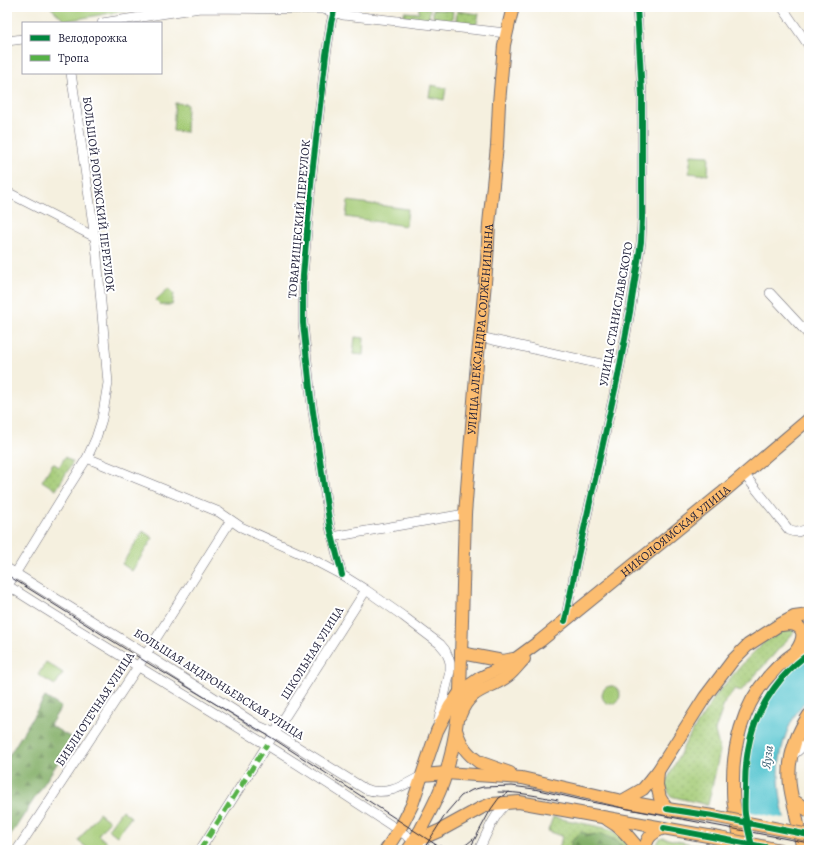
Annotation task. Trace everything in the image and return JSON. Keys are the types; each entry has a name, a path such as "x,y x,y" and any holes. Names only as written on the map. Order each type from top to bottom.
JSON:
{"main road":[{"name":"УЛИЦА АЛЕКСАНДРА СОЛЖЕНИЦЫНА","path":"456,727 460,692 465,514 489,224 496,162 499,98 506,33 513,7"},
{"name":"НИКОЛОЯМСКАЯ УЛИЦА","path":"460,692 480,678 513,660 540,641 809,419"},
{"path":"622,801 643,789 658,771 705,698 733,660 748,645 794,617 809,615"},
{"path":"779,625 789,624 796,626 803,634 800,646 796,652"},
{"name":"НИКОЛОЯМСКАЯ УЛИЦА","path":"456,727 463,708 471,697 478,691 505,677 517,667 540,641"},
{"path":"742,850 733,797 733,774 736,747 740,731 750,705 759,688 780,664 809,644"},
{"path":"461,653 503,661 513,660"},
{"path":"386,850 412,805 437,731 450,706 460,692"},
{"path":"805,843 793,800 789,772 796,739 809,715"},
{"path":"411,846 432,809 446,773 456,727"},
{"path":"456,727 466,752 475,759 479,762 522,778 667,810 713,816 805,843"},
{"path":"658,771 657,785 660,798 667,810"},
{"path":"423,775 446,773 522,778"},
{"path":"793,800 809,811"},
{"path":"411,846 481,808 491,804 519,802 781,850"},
{"path":"604,817 618,825 640,850"},
{"path":"805,843 804,835 809,827"},
{"path":"646,850 647,840 651,835 655,831 664,828"}],"street":[{"name":"УЛИЦА СТАНИСЛАВСКОГО","path":"565,620 619,368 637,272 642,225 642,96 637,7"},
{"path":"782,7 809,46"},
{"path":"109,22 200,8 323,8 334,10 343,15 506,33"},
{"name":"ТОВАРИЩЕСКИЙ ПЕРЕУЛОК","path":"334,10 323,75 312,174 307,226 303,293 303,323 310,390 332,537 342,575"},
{"path":"7,42 22,39"},
{"name":"БОЛЬШОЙ РОГОЖСКИЙ ПЕРЕУЛОК","path":"7,586 87,458 100,425 108,383 95,237 71,74"},
{"path":"7,192 95,237"},
{"path":"770,293 809,335"},
{"path":"480,337 619,368"},
{"path":"87,458 219,512 241,527 306,556 342,575 366,590 440,644 461,653"},
{"path":"744,474 789,530 796,533 809,528"},
{"path":"332,537 465,514"},
{"name":"БИБЛИОТЕЧНАЯ УЛИЦА","path":"20,849 231,520"},
{"name":"БОЛЬШАЯ АНДРОНЬЕВСКАЯ УЛИЦА","path":"7,568 259,726 275,733 365,789 372,791 391,791 423,775"},
{"path":"7,586 267,745 398,830 411,846 428,850"},
{"name":"ШКОЛЬНАЯ УЛИЦА","path":"200,850 366,590"},
{"path":"437,731 450,666 448,656 440,644"},
{"path":"791,757 809,741"},
{"path":"479,850 498,814 508,803"}],"green space":[{"path":"50,7 146,7 65,21"},
{"path":"419,7 430,8 429,19 404,16 404,12 419,13"},
{"path":"433,9 453,11 452,20 450,22 434,20"},
{"path":"457,11 479,14 477,23 475,25 457,22"},
{"path":"431,85 446,88 444,100 429,97"},
{"path":"175,103 187,104 186,132 173,131"},
{"path":"691,155 709,156 708,175 689,173"},
{"path":"348,201 408,209 406,226 346,217"},
{"path":"169,288 174,294 172,305 161,305 156,300"},
{"path":"355,337 364,338 363,355 353,354"},
{"path":"65,457 73,462 56,490 42,481 53,463 59,467"},
{"path":"143,531 153,538 132,571 122,564"},
{"path":"789,628 795,631 741,691 735,689 725,701 715,731 720,751 708,805 670,796 665,784 687,740 718,692 764,642"},
{"path":"46,662 63,673 55,685 38,675"},
{"path":"611,686 617,689 620,695 617,701 611,704 605,701 602,695 605,689"},
{"path":"45,697 61,707 50,725 73,739 7,841 7,759"},
{"path":"122,810 131,817 117,836 108,829"},
{"path":"99,813 109,821 98,835 111,846 108,850 90,850 78,841"},
{"path":"553,817 610,829 622,838 630,850 559,850 562,836 548,831"},
{"path":"581,832 590,835 602,834 619,842 625,850 570,850 572,841"},
{"path":"663,838 720,850 659,850 658,842"}],"water":[{"name":"Яуза","path":"809,656 809,697 796,714 786,733 779,765 779,782 785,822 747,816 751,745 761,713 770,697 785,677 791,670"}],"pier":[{"path":"746,811 787,819 793,850 754,850 745,816"}],"tram line":[{"path":"7,575 151,665 272,738 444,850"},
{"path":"423,850 447,812 461,796 472,790 483,787 512,786 534,789 591,802 809,843"},
{"path":"498,792 521,793 558,800"},
{"path":"469,850 491,809 499,798 509,792"},
{"path":"440,846 454,849 465,845 473,839"}],"marked path":[{"path":"200,850 267,745"}],"cycle path":[{"path":"335,7 326,55 312,174 303,276 303,323 311,398 330,527 342,575"},
{"path":"565,621 618,376 641,242 642,95 637,7"},
{"path":"753,850 745,811 745,773 749,744 758,717 772,691 791,668 809,654"},
{"path":"667,809 713,816 809,835"},
{"path":"664,828 781,850"}]}
